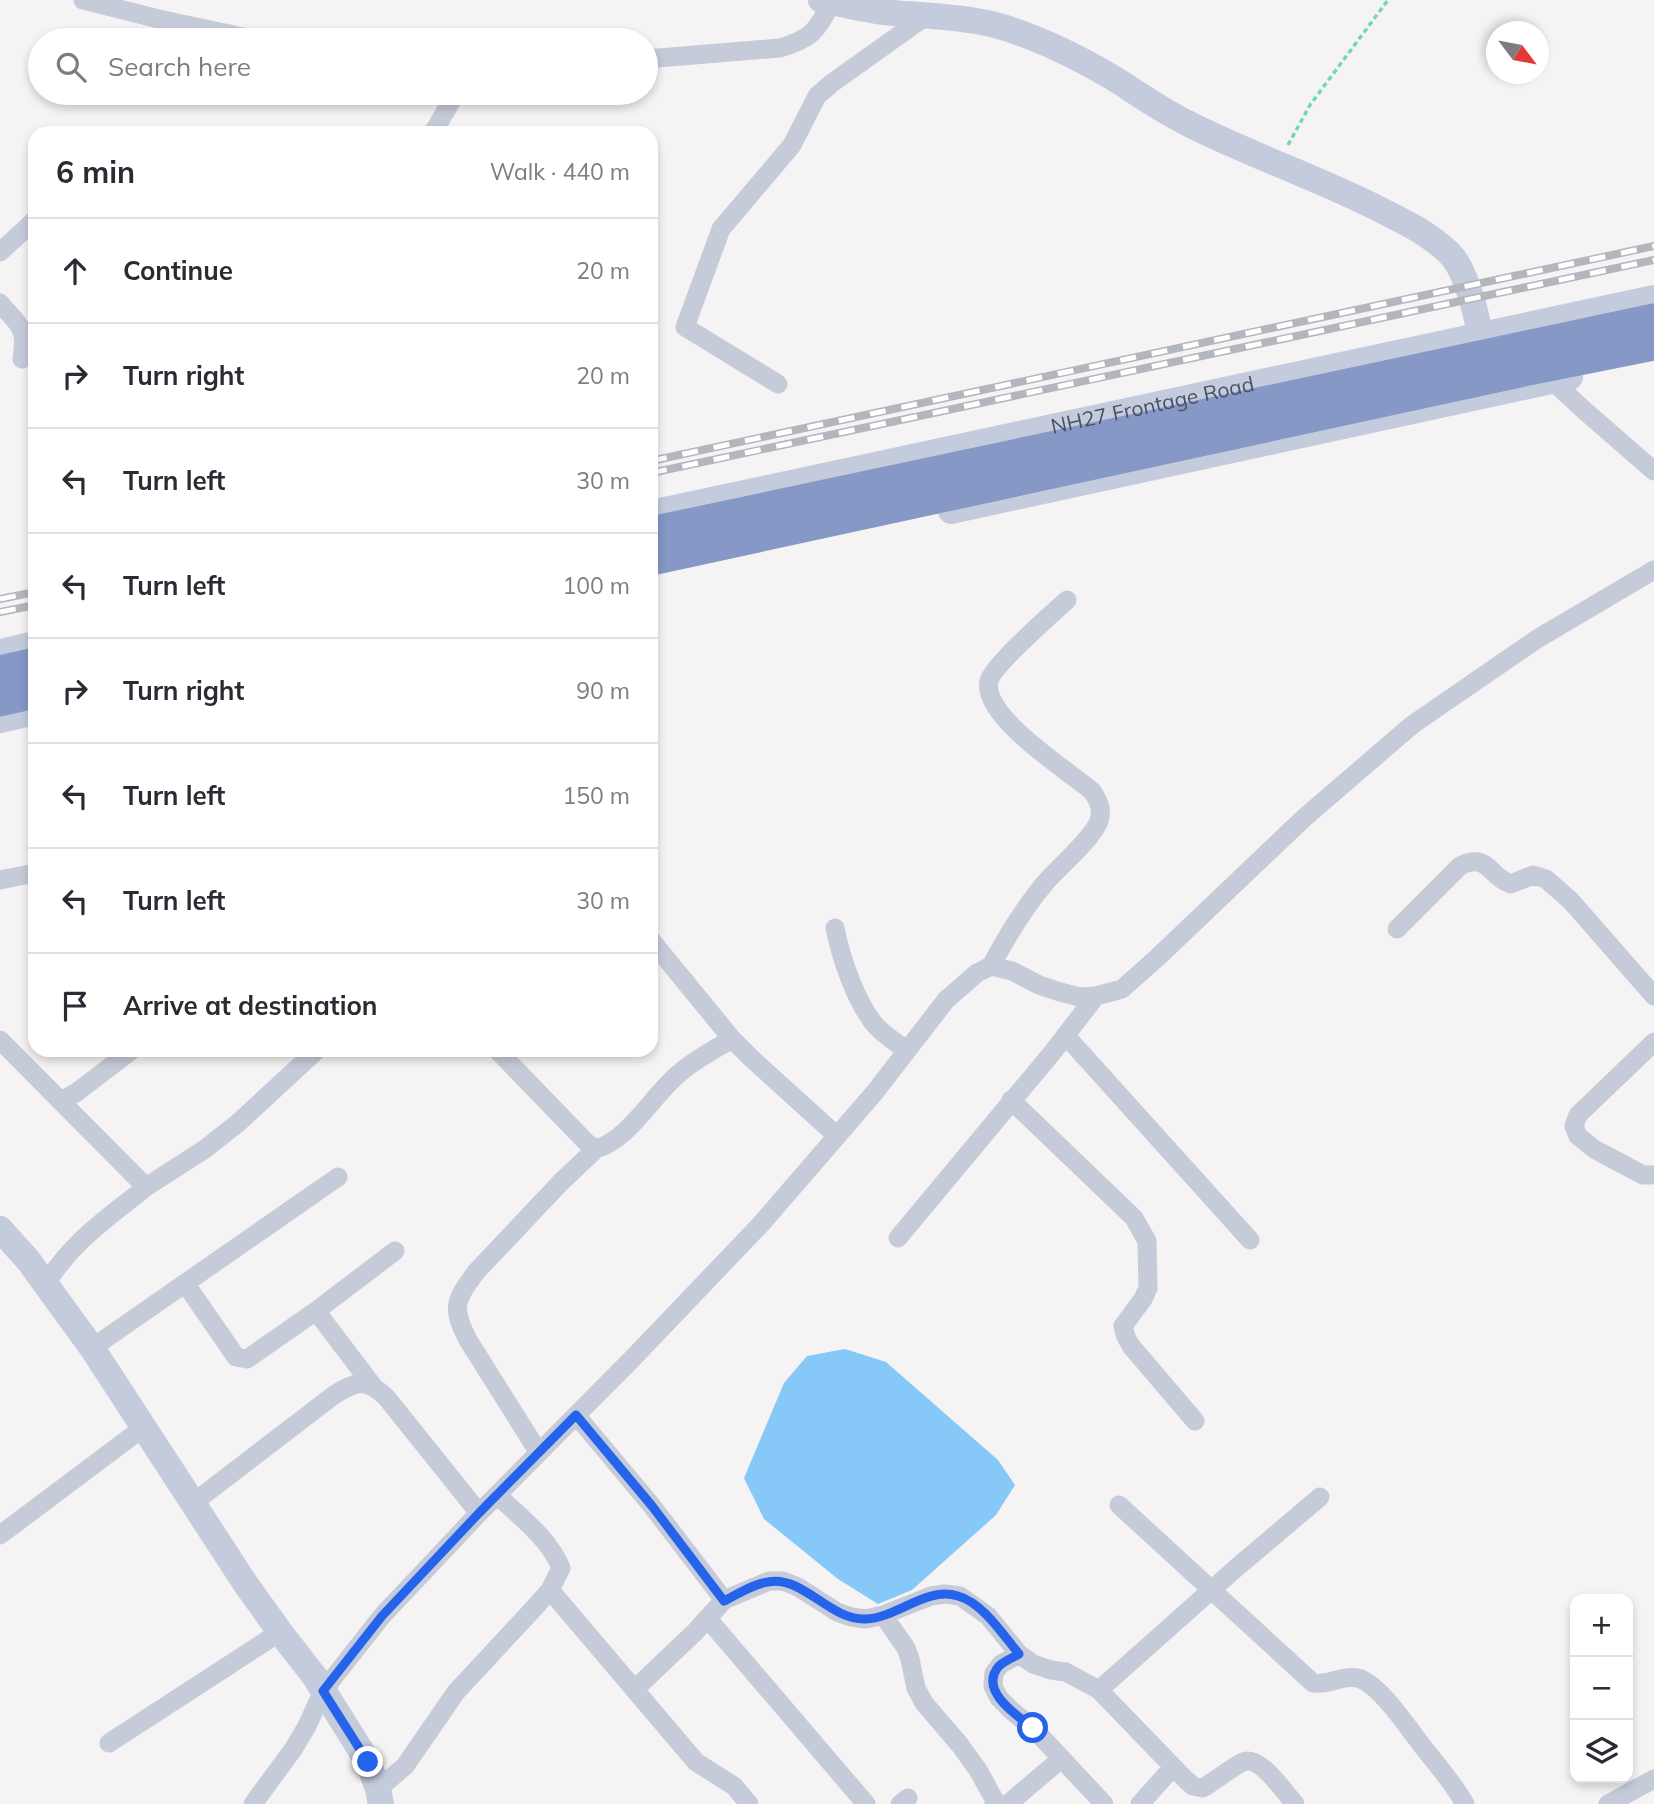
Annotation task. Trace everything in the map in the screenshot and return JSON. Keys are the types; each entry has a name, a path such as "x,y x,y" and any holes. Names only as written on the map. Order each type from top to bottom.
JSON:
{"highway":[{"path":"658,531 1482,346 1531,367 1654,320"},
{"path":"658,557 1531,367 1654,344"},
{"path":"0,672 28,666"},
{"path":"0,699 28,693"}],"street":[{"path":"83,0 203,28"},
{"path":"658,58 780,48 800,42 816,31 827,1 996,26 1047,43 1079,58 1156,107 1189,124 1352,195 1436,240 1454,257 1468,286 1482,346"},
{"path":"778,384 685,327 721,229 792,145 817,96 926,16"},
{"path":"437,126 449,105"},
{"path":"0,252 28,226"},
{"name":"NH27 Frontage Road","path":"658,512 1482,346 1654,298"},
{"path":"0,303 22,329 25,340 22,359"},
{"path":"658,573 1531,367 1654,360"},
{"path":"1531,367 1654,471"},
{"path":"991,966 1012,971 1039,985 1080,997 1122,989 1304,818 1412,725 1537,639 1654,570"},
{"path":"253,1804 307,1726 323,1691 382,1616 761,1224 875,1092 946,1000 976,973 991,966 1028,904 1091,834 1100,820 1100,802 1092,790 1023,737 995,707 990,695 989,680 996,670 1067,600"},
{"path":"0,652 28,646"},
{"path":"0,720 28,714"},
{"path":"1397,929 1447,878 1470,861 1484,863 1503,882 1511,884 1534,875 1546,879 1571,901 1654,996"},
{"path":"0,880 28,874"},
{"path":"835,928 846,968 868,1013 885,1035 907,1050"},
{"path":"658,949 732,1039 837,1136"},
{"path":"898,1238 1096,996"},
{"path":"1066,1035 1250,1240"},
{"path":"539,1453 468,1340 458,1322 456,1304 476,1272 561,1182 596,1149 615,1139 647,1109 668,1083 695,1060 732,1039"},
{"path":"0,1040 146,1187"},
{"path":"1654,1042 1578,1115 1574,1126 1578,1136 1594,1149 1643,1175 1654,1175"},
{"path":"62,1101 123,1057"},
{"path":"46,1284 58,1264 92,1229 146,1187 205,1149 238,1123 309,1057"},
{"path":"505,1057 588,1144 596,1149"},
{"path":"1011,1100 1134,1218 1142,1230 1147,1241 1148,1288 1123,1326 1126,1337 1195,1421"},
{"path":"92,1348 338,1177"},
{"path":"0,1229 46,1284 92,1348 279,1632 315,1677 368,1762 380,1797"},
{"path":"186,1283 236,1357 247,1359 395,1251"},
{"path":"316,1311 373,1386 386,1397 479,1513"},
{"path":"193,1503 334,1395 361,1383 373,1386"},
{"path":"576,1415 652,1506 724,1601"},
{"path":"0,1535 144,1427"},
{"path":"380,1797 456,1692 550,1590 561,1568 555,1553 544,1540 497,1495"},
{"path":"1099,1690 1320,1497"},
{"path":"1119,1505 1313,1683 1322,1685 1347,1677 1358,1678 1368,1684 1392,1708 1465,1804"},
{"path":"635,1689 724,1601 769,1581 783,1581 837,1612 866,1619 931,1596 960,1596 988,1616 1019,1654 1033,1664 1066,1672 1099,1690 1193,1786 1203,1788 1243,1760 1256,1762 1295,1804"},
{"path":"550,1590 696,1762 734,1786 749,1804"},
{"path":"883,1615 906,1648 916,1688 924,1703 978,1770 994,1799 994,1804"},
{"path":"708,1619 866,1804"},
{"path":"109,1743 279,1632"},
{"path":"1019,1654 1001,1664 994,1673 993,1686 999,1698 1033,1728 1104,1804"},
{"path":"1008,1804 1061,1759"},
{"path":"1140,1804 1173,1767"},
{"path":"1608,1804 1654,1779"}],"path":[{"path":"1278,163 1310,105 1388,0"}],"water":[{"path":"845,1349 886,1362 998,1460 1015,1485 996,1515 912,1590 878,1604 838,1579 764,1519 744,1478 784,1383 807,1356"}],"railway":[{"path":"658,459 1654,246"},
{"path":"658,472 1654,260"},
{"path":"0,599 28,593"},
{"path":"0,612 28,606"}],"route":[{"path":"368,1762 323,1691 382,1616 576,1415 652,1506 724,1601 769,1581 783,1581 837,1612 866,1619 931,1596 960,1596 988,1616 1019,1654 1001,1664 994,1673 993,1686 999,1698 1033,1728"}]}
